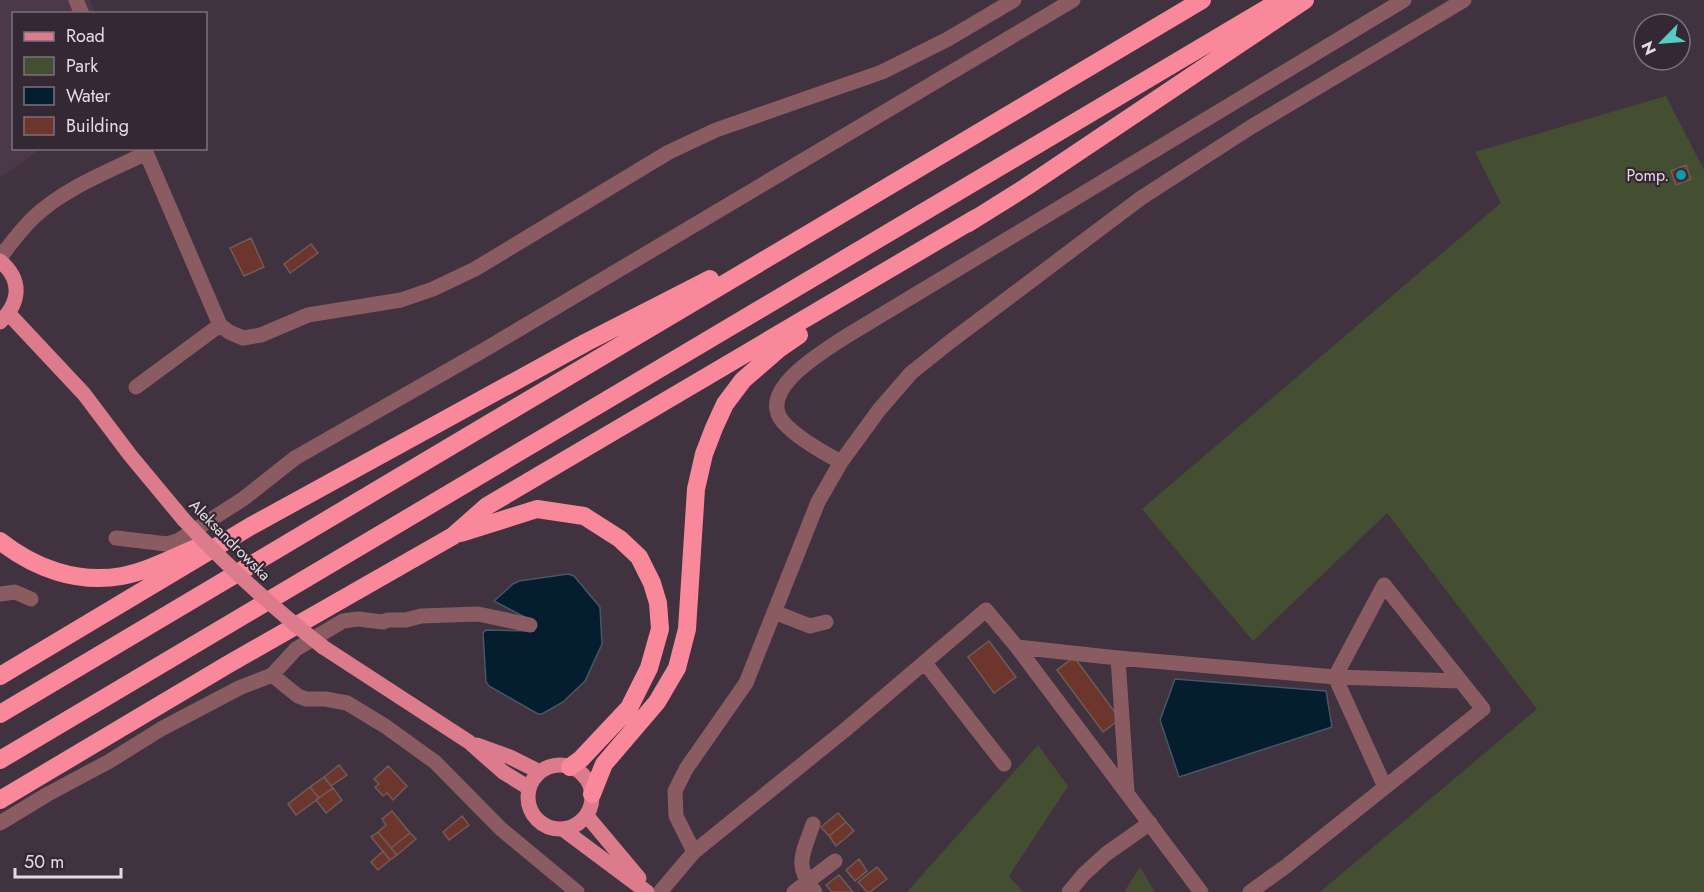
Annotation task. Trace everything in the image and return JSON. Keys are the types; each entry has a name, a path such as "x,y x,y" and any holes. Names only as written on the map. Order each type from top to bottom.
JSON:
{"highway":[{"path":"0,714 1202,0"},
{"path":"0,760 1281,0"},
{"path":"0,800 227,665 453,536 487,506 976,218 1305,0"},
{"path":"592,795 604,764 657,702 677,668 687,628 696,489 704,454 725,404 743,380 780,348 976,218"},
{"path":"0,676 251,526 674,296 812,231"},
{"path":"453,536 537,509 584,516 620,538 639,557 652,583 658,603 660,629 649,668 629,708 581,759 570,767"},
{"path":"0,541 11,550 42,567 72,576 122,576 149,568 251,526"}],"main road":[{"name":"Aleksandrowska","path":"0,260 16,284 14,305 5,318 84,394 183,520 221,560 255,592 323,647 469,742 503,772 529,788"},
{"name":"Aleksandrowska","path":"469,742 510,757 540,772"},
{"path":"560,765 570,767 585,777 592,795 587,816 573,827 564,830 544,825 530,809 528,799 529,788 540,772 560,765"},
{"path":"587,816 649,892"},
{"path":"564,830 649,892"}],"street":[{"path":"0,260 14,239 34,217 65,194 145,151 220,325 229,332 243,338 261,335 308,315 401,300 433,289 475,269 669,152 716,130 882,72 948,39 1014,0"},
{"path":"116,538 167,544 179,540 243,499 295,458 484,350 1072,0"},
{"path":"841,462 819,450 782,421 777,410 779,393 788,380 845,337 1404,0"},
{"path":"694,852 676,816 675,791 686,769 746,683 818,502 841,462 879,410 912,373 1131,206 1251,127 1464,0"},
{"path":"136,387 220,325"},
{"path":"1250,892 1285,867 1483,709 1384,585 1335,677"},
{"path":"0,594 15,592 31,599"},
{"path":"660,892 694,852 821,750 986,610 1017,647 1201,892"},
{"path":"774,612 810,626 826,622"},
{"path":"0,823 161,729 239,688 272,675 296,649 343,621 358,619 383,622 421,616 478,614 530,625"},
{"path":"1017,647 1335,677 1460,681"},
{"path":"1118,658 1127,794"},
{"path":"925,663 1004,764"},
{"path":"272,675 298,696 306,699 326,699 346,703 394,732 435,762 501,829 577,892"},
{"path":"1335,677 1385,787"},
{"path":"1070,892 1084,874 1106,854 1150,823"},
{"path":"811,887 804,879 801,861 813,824"},
{"path":"795,892 811,887 835,861"}],"shaded area":[{"path":"0,0 90,0 95,12 12,12 12,150 39,150 0,178"}],"green space":[{"path":"1666,96 1704,170 1704,892 1320,892 1537,709 1387,513 1253,641 1142,509 1501,203 1475,152"},
{"path":"1038,745 1068,786 1009,876 1023,892 907,892"},
{"path":"1140,867 1155,892 1124,892"}],"water":[{"path":"568,574 574,576 600,607 602,644 585,681 563,702 538,714 489,686 486,682 483,633 486,630 534,631 536,623 494,601 519,581"},
{"path":"1175,679 1326,691 1332,727 1179,777 1160,720"}],"building":[{"name":"Pomp.","path":"1686,165 1691,179 1676,185 1671,171"},
{"path":"251,238 264,267 244,276 230,248"},
{"path":"311,244 318,253 290,273 284,264"},
{"path":"989,641 1016,677 994,693 968,657"},
{"path":"1074,657 1120,719 1103,732 1057,670"},
{"path":"339,765 347,775 331,786 324,777"},
{"path":"388,766 407,786 393,800 387,793 383,796 375,787 379,784 374,779"},
{"path":"324,777 333,788 319,798 310,787"},
{"path":"310,787 319,798 296,815 288,804"},
{"path":"333,788 342,800 326,813 316,800"},
{"path":"392,811 410,833 391,848 378,832 386,825 382,819"},
{"path":"838,813 846,822 829,836 821,827"},
{"path":"462,816 469,825 449,840 443,832"},
{"path":"846,822 854,831 836,846 829,836"},
{"path":"378,832 397,855 390,860 371,837"},
{"path":"410,833 416,839 397,855 391,848"},
{"path":"383,851 390,860 378,870 371,862"},
{"path":"859,859 867,871 855,881 846,870"},
{"path":"877,867 887,879 867,892 858,882"},
{"path":"839,875 853,892 832,892 826,885"}],"place":[{"name":"Pomp.","path":"1681,175"}]}
